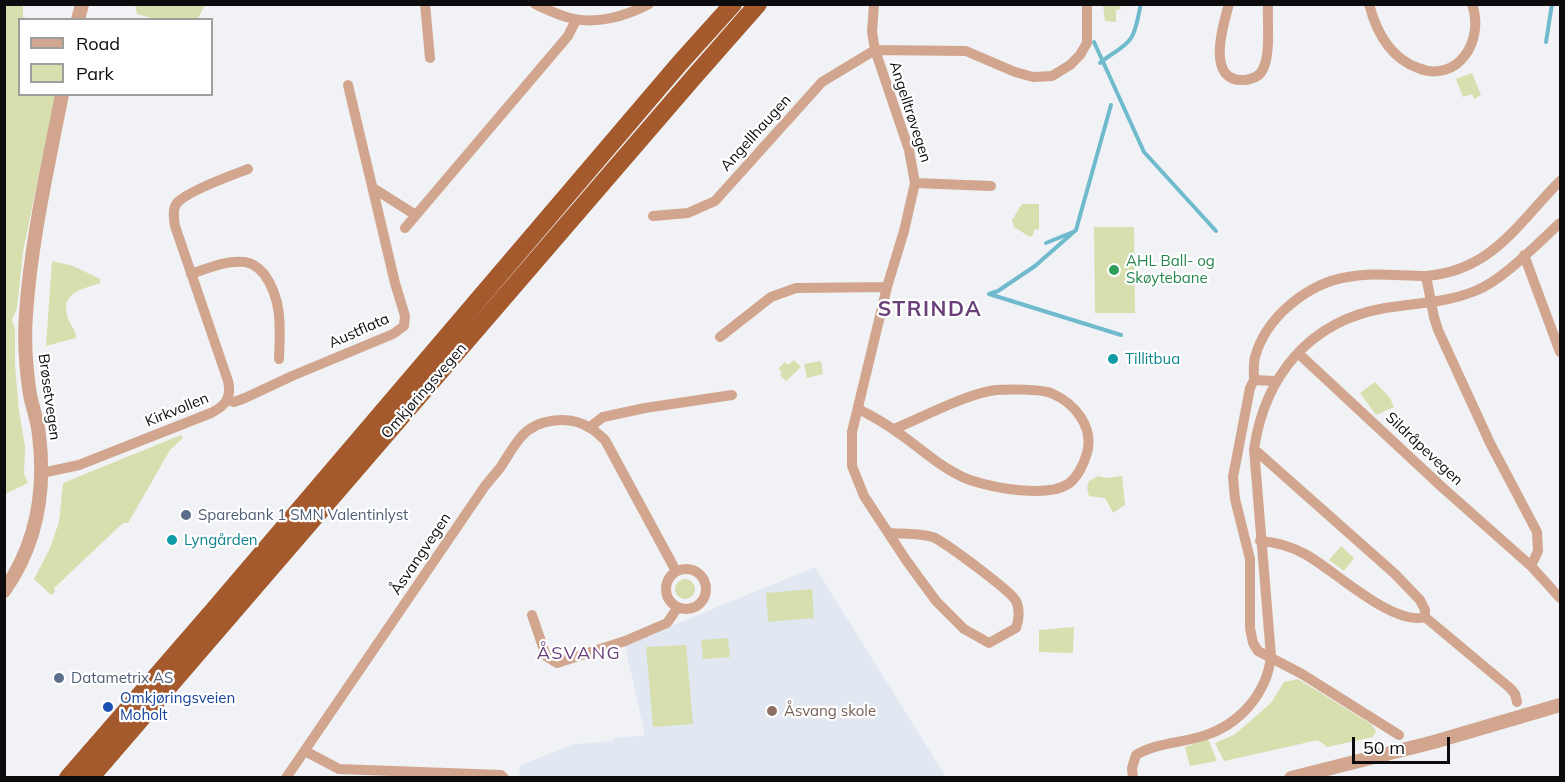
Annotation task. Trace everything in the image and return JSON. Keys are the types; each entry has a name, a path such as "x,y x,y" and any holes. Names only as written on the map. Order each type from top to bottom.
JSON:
{"highway":[{"name":"Omkjøringsvegen","path":"68,777 732,4"},
{"name":"Omkjøringsvegen","path":"90,777 758,4"}],"street":[{"path":"425,4 430,58"},
{"path":"535,4 576,20 621,16 649,4"},
{"name":"Angelltrøvegen","path":"874,4 872,32 874,50 909,150 915,183 852,432 852,466 864,496 889,533 936,601 964,629 989,643 1016,628 1018,614 1015,600 997,583 933,537 889,533"},
{"name":"Angelltrøvegen","path":"874,50 966,51 1015,72 1033,77 1052,76 1070,66 1087,43 1087,4"},
{"path":"1229,4 1223,29 1220,62 1228,76 1241,80 1255,78 1263,69 1267,52 1268,4"},
{"path":"1369,4 1376,26 1389,47 1413,66 1430,70 1449,67 1468,53 1472,47 1476,29 1472,4"},
{"path":"405,228 414,214 572,31 576,20"},
{"name":"Angellhaugen","path":"653,216 688,213 715,201 822,82 874,50"},
{"name":"Austflata","path":"228,400 234,402 245,398 393,334 404,326 405,316 395,283 348,85"},
{"name":"Brøsetvegen","path":"4,591 19,565 36,525 42,473 39,433 30,395 26,354 26,316 34,246 62,96"},
{"name":"Kirkvollen","path":"42,473 79,465 211,413 228,400 230,395 228,381 175,226 174,212 177,203 206,186 248,169"},
{"path":"1399,735 1271,656 1258,651 1251,637 1250,559 1235,499 1233,477 1247,399 1254,380 1255,357 1272,325 1298,300 1322,284 1366,275 1426,276 1448,273 1477,262 1508,239 1560,181"},
{"name":"Angelltrøvegen","path":"915,183 991,186"},
{"path":"373,188 414,214"},
{"path":"1133,777 1133,761 1136,755 1143,751 1204,736 1240,715 1258,697 1268,674 1271,656 1254,449 1261,416 1275,381 1285,367 1326,329 1345,320 1383,309 1455,298 1477,291 1493,281 1560,223"},
{"path":"1524,255 1560,352"},
{"path":"191,274 229,262 248,262 259,268 270,283 278,303 281,320 279,359"},
{"path":"1426,276 1435,322 1490,443 1538,539 1536,556 1531,566"},
{"path":"720,337 771,297 796,288 887,287"},
{"name":"Sildråpevegen","path":"1298,353 1443,488 1531,566 1560,598"},
{"path":"1254,380 1275,381"},
{"path":"859,409 894,429 959,475 972,480 1038,491 1048,492 1070,483 1084,462 1090,441 1084,422 1076,411 1065,401 1049,393 997,390 979,394 894,429"},
{"path":"676,571 605,440 590,427 603,417 645,408 732,395"},
{"name":"Åsvangvegen","path":"286,777 521,437 532,427 546,422 562,420 590,427"},
{"path":"1254,449 1370,551 1420,600 1425,610 1425,617"},
{"path":"1260,541 1278,544 1307,555 1364,595 1396,614 1412,619 1425,617 1510,688 1517,702"},
{"path":"693,570 705,581 704,598 697,606 688,609 678,607 671,602 666,585 676,571 693,570"},
{"path":"532,615 546,656 557,663 625,641 668,623 678,607"},
{"path":"1291,777 1434,742 1560,705"},
{"path":"305,751 339,769 501,775 504,777"}],"shaded area":[{"name":"Åsvang skole","path":"815,567 946,777 519,778 520,765 575,744 613,741 613,738 645,735 625,645"}],"green space":[{"path":"23,4 23,17 28,18 18,18 18,96 55,96 23,252 17,308 12,320 15,329 19,411 25,447 24,474 28,483 5,494 4,5"},
{"path":"135,4 205,5 198,18 151,18 137,14"},
{"path":"1103,5 1120,5 1121,9 1116,10 1116,22 1105,21"},
{"path":"1472,73 1481,95 1474,99 1472,94 1463,97 1456,79"},
{"path":"1022,204 1039,204 1039,229 1034,230 1030,237 1014,227 1012,220"},
{"name":"AHL Ball- og Skøytebane","path":"1094,227 1134,227 1135,313 1095,313"},
{"path":"52,261 73,266 100,279 100,283 73,294 66,304 66,312 76,338 46,346"},
{"path":"794,360 801,367 786,381 778,369 785,362 788,365"},
{"path":"821,361 823,374 807,378 804,364"},
{"path":"1375,382 1390,398 1394,407 1376,415 1360,393"},
{"path":"181,435 183,438 170,450 128,523 123,523 54,588 55,592 51,595 34,579 50,548 59,522 63,483"},
{"path":"1098,476 1106,478 1122,476 1125,505 1113,513 1105,498 1089,496 1087,488 1089,481"},
{"path":"1341,546 1354,558 1344,571 1329,560"},
{"path":"681,579 689,579 695,585 695,593 689,599 681,599 675,593 675,585"},
{"path":"812,589 814,618 768,622 766,593"},
{"path":"1074,627 1073,653 1039,652 1039,630"},
{"path":"728,638 730,657 703,659 701,640"},
{"path":"686,645 693,724 653,727 646,647"},
{"path":"1298,679 1371,724 1376,731 1373,737 1327,747 1318,740 1224,761 1215,743 1234,735 1271,703 1284,682"},
{"path":"1208,739 1217,761 1190,766 1185,747"}],"waterway":[{"path":"1100,63 1131,38 1141,4"},
{"path":"1546,42 1552,4"},
{"path":"1094,42 1144,152 1216,231"},
{"path":"1111,105 1076,230 1035,266 998,291 989,294 1121,335"},
{"path":"1046,243 1073,232"}],"place":[{"name":"AHL Ball- og Skøytebane","path":"1114,270"},
{"name":"Tillitbua","path":"1113,359"},
{"name":"Sparebank 1 SMN Valentinlyst","path":"186,515"},
{"name":"Lyngården","path":"172,540"},
{"name":"Datametrix AS","path":"59,678"},
{"name":"Omkjøringsveien Moholt","path":"108,707"},
{"name":"Åsvang skole","path":"772,711"}],"district":[{"name":"STRINDA","path":"930,310"},
{"name":"ÅSVANG","path":"579,654"}]}
